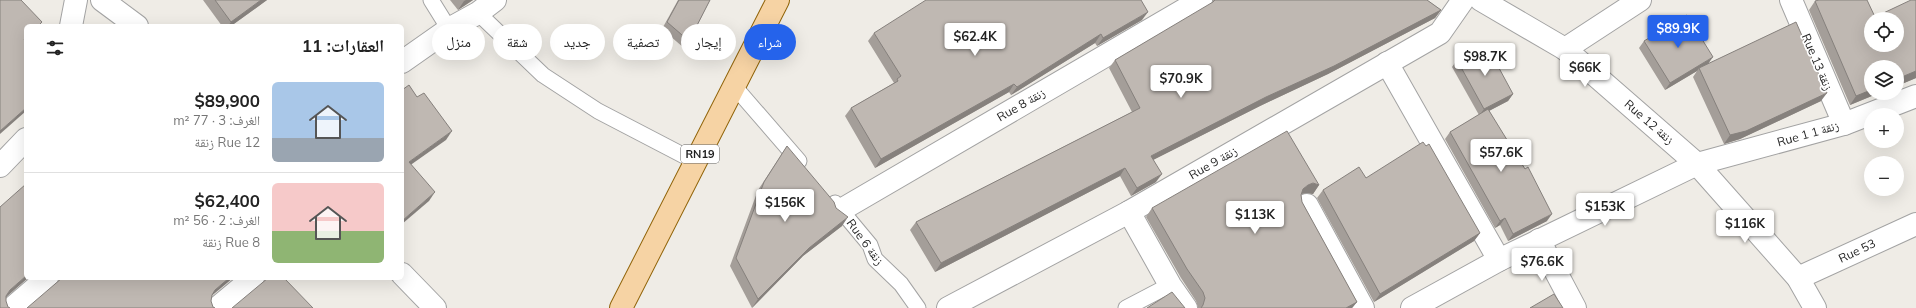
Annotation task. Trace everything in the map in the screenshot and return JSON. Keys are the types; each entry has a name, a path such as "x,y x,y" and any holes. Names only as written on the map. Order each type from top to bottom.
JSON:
{"main road":[{"name":"RN19","path":"621,308 778,0"}],"street":[{"path":"71,24 76,0"},
{"name":"Rue 8 زنقة","path":"841,210 1201,0"},
{"name":"Rue 9 زنقة","path":"948,308 1129,212 1440,33 1463,0"},
{"name":"Rue 12 زنقة","path":"1481,0 1565,49 1697,164 1798,278 1815,308"},
{"path":"1565,49 1640,0"},
{"name":"Rue 13 زنقة","path":"1791,0 1844,124"},
{"path":"117,4 135,24"},
{"path":"457,24 486,6"},
{"path":"404,61 432,41"},
{"path":"1387,63 1499,260 1412,308"},
{"name":"Rue 1 زنقة 1","path":"1499,260 1697,164 1844,124 1916,96"},
{"path":"0,166 24,141"},
{"path":"1307,205 1363,308"},
{"path":"1129,212 1170,284 1186,308"},
{"name":"Rue 53","path":"1798,278 1916,224"},
{"path":"1539,240 1575,308"},
{"path":"404,276 429,306"},
{"path":"12,308 45,280"},
{"path":"217,308 251,280"}],"lane":[{"path":"431,0 446,24"},
{"path":"486,6 543,75 598,111 696,162"},
{"path":"734,86 810,174"},
{"name":"Rue 6 زنقة","path":"825,192 870,245 875,259 901,284 918,308"},
{"path":"1126,308 1170,284"}],"building":[{"path":"0,0 21,0 42,22 40,24 24,24 24,110 0,131"},
{"path":"215,0 261,0 231,22"},
{"path":"679,0 710,0 698,24 681,24 681,34 673,27 673,24 667,22"},
{"path":"926,0 1141,0 1148,12 1103,38 1101,34 1017,87 1014,84 881,159 851,108 898,81 897,79 901,76 874,33"},
{"path":"1215,0 1427,0 1441,10 1334,66 1266,97 1151,156 1162,174 1137,188 1125,168 941,263 916,222 1140,108 1115,60"},
{"path":"1867,0 1873,12 1864,12 1864,52 1904,52 1904,12 1886,12 1911,0 1916,0 1916,71 1904,76 1904,60 1864,60 1864,93 1856,96 1815,1"},
{"path":"1687,15 1713,57 1670,83 1644,41"},
{"path":"1796,22 1827,93 1746,131 1730,135 1699,68"},
{"path":"1486,44 1513,94 1484,109 1457,60"},
{"path":"409,85 417,97 424,93 452,131 409,162 435,192 404,219 404,89"},
{"path":"1488,109 1525,169 1528,167 1552,214 1513,234 1505,218 1500,221 1450,132"},
{"path":"1287,131 1319,185 1313,183 1303,189 1301,195 1302,202 1357,302 1346,308 1201,308 1205,298 1203,292 1187,269 1152,208"},
{"path":"1423,142 1426,146 1429,144 1480,233 1380,294 1323,190 1359,167 1366,178"},
{"path":"787,146 834,202 836,208 848,217 809,248 758,299 736,258 764,182"},
{"path":"24,186 24,278 10,290 6,296 8,307 10,308 0,308 0,207"},
{"path":"60,280 227,280 215,290 212,295 211,301 213,307 215,308 27,308"},
{"path":"266,280 286,280 313,308 232,308"},
{"path":"1172,292 1185,308 1147,308"},
{"path":"1554,294 1563,308 1530,308"}]}
